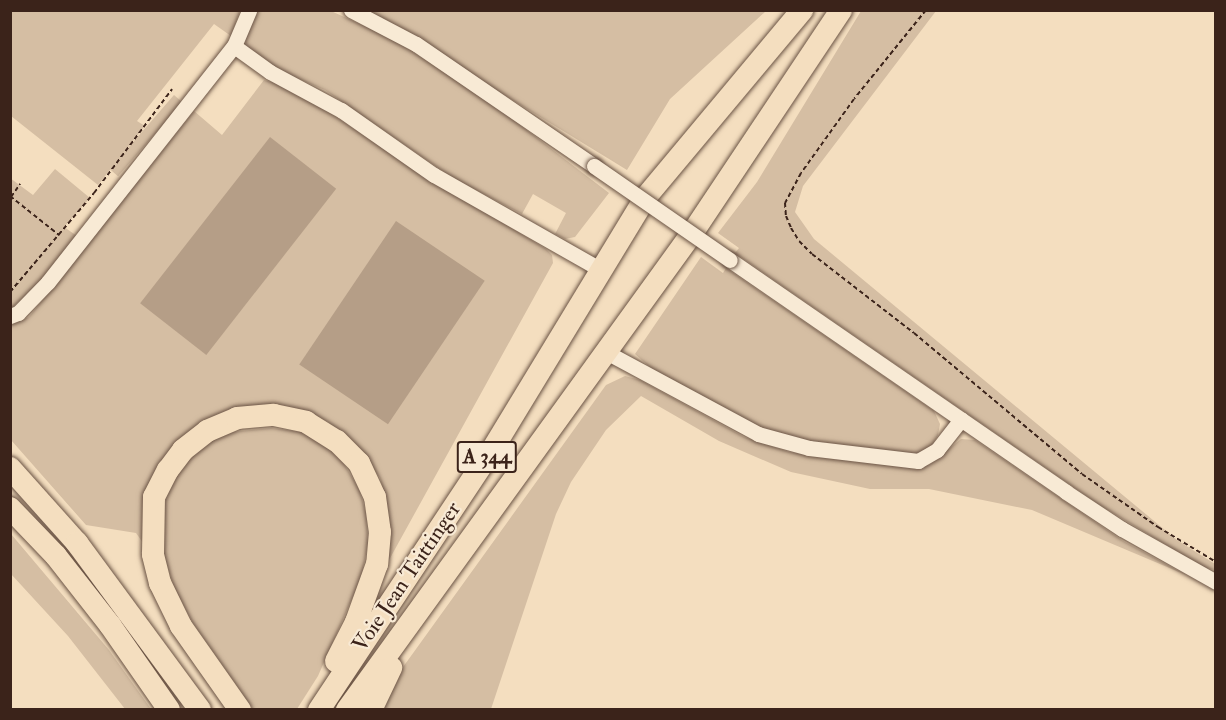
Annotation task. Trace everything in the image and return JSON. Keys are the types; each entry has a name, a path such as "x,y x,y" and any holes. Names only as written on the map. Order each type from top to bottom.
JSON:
{"highway":[{"name":"Voie Jean Taittinger","path":"318,710 492,450 645,198 802,10"},
{"name":"Voie Jean Taittinger","path":"347,710 428,595 695,230 834,16"},
{"path":"240,710 181,626 160,583 153,554 154,497 183,450 207,431 237,418 274,415 306,422 338,441 359,463 375,497 380,532 377,564 356,622 314,701 313,710"},
{"path":"10,468 77,543 200,710"},
{"path":"10,508 63,564 169,710"},
{"path":"371,710 386,677 408,644 428,595"}],"street":[{"path":"10,316 18,314 48,282 234,46 249,10"},
{"path":"351,10 416,44 1122,529 1215,582"},
{"path":"234,46 270,72 341,110 434,175 601,270"},
{"path":"606,352 747,429 784,443 809,448 918,461 938,450 961,419"}],"path":[{"path":"926,10 854,99 796,181 785,203 786,216 791,228 799,241 812,254 941,356 1082,474 1158,527 1215,562"},
{"path":"10,292 94,193 172,89"},
{"path":"20,184 11,196 59,235"}],"shaded area":[{"path":"10,11 240,11 231,36 214,24 137,121 145,126 98,185 11,116"},
{"path":"257,11 331,11 393,39 494,105 609,193 575,237 565,239 555,234 566,213 533,194 522,214 453,178 325,90 273,68 247,48 245,38"},
{"path":"367,11 766,11 670,99 627,170"},
{"path":"861,11 936,11 803,186 795,212 814,239 1177,540 1215,564 1215,570 1203,567 1098,504 735,253 739,248 718,233 757,182"},
{"path":"264,80 293,88 406,164 546,249 552,255 553,263 389,560 385,558 387,504 380,478 356,446 327,421 291,410 178,442 146,547 136,533 86,525 11,440 11,325 29,317 194,111 222,135"},
{"path":"174,95 182,102 118,176 110,169"},
{"path":"270,137 336,189 206,355 140,303"},
{"path":"55,169 90,198 64,227 77,236 36,287 11,308 10,178 33,195"},
{"path":"396,221 485,281 388,424 299,364"},
{"path":"701,257 723,273 726,268 934,411 940,424 938,435 931,448 914,455 809,448 763,430 652,369 635,354"},
{"path":"625,376 640,380 744,437 789,452 900,467 929,465 961,439 975,440 1123,541 1186,575 1032,510 929,489 870,489 791,472 719,441 641,396 606,430 571,482 556,514 491,709 378,710 398,674 606,385"},
{"path":"271,428 301,432 324,443 344,464 359,489 366,513 368,544 361,578 318,676 297,709 253,709 193,623 175,590 165,559 161,524 169,484 191,453 205,443 232,432"},
{"path":"11,534 109,650 151,709 125,709 68,636 11,574"}]}
